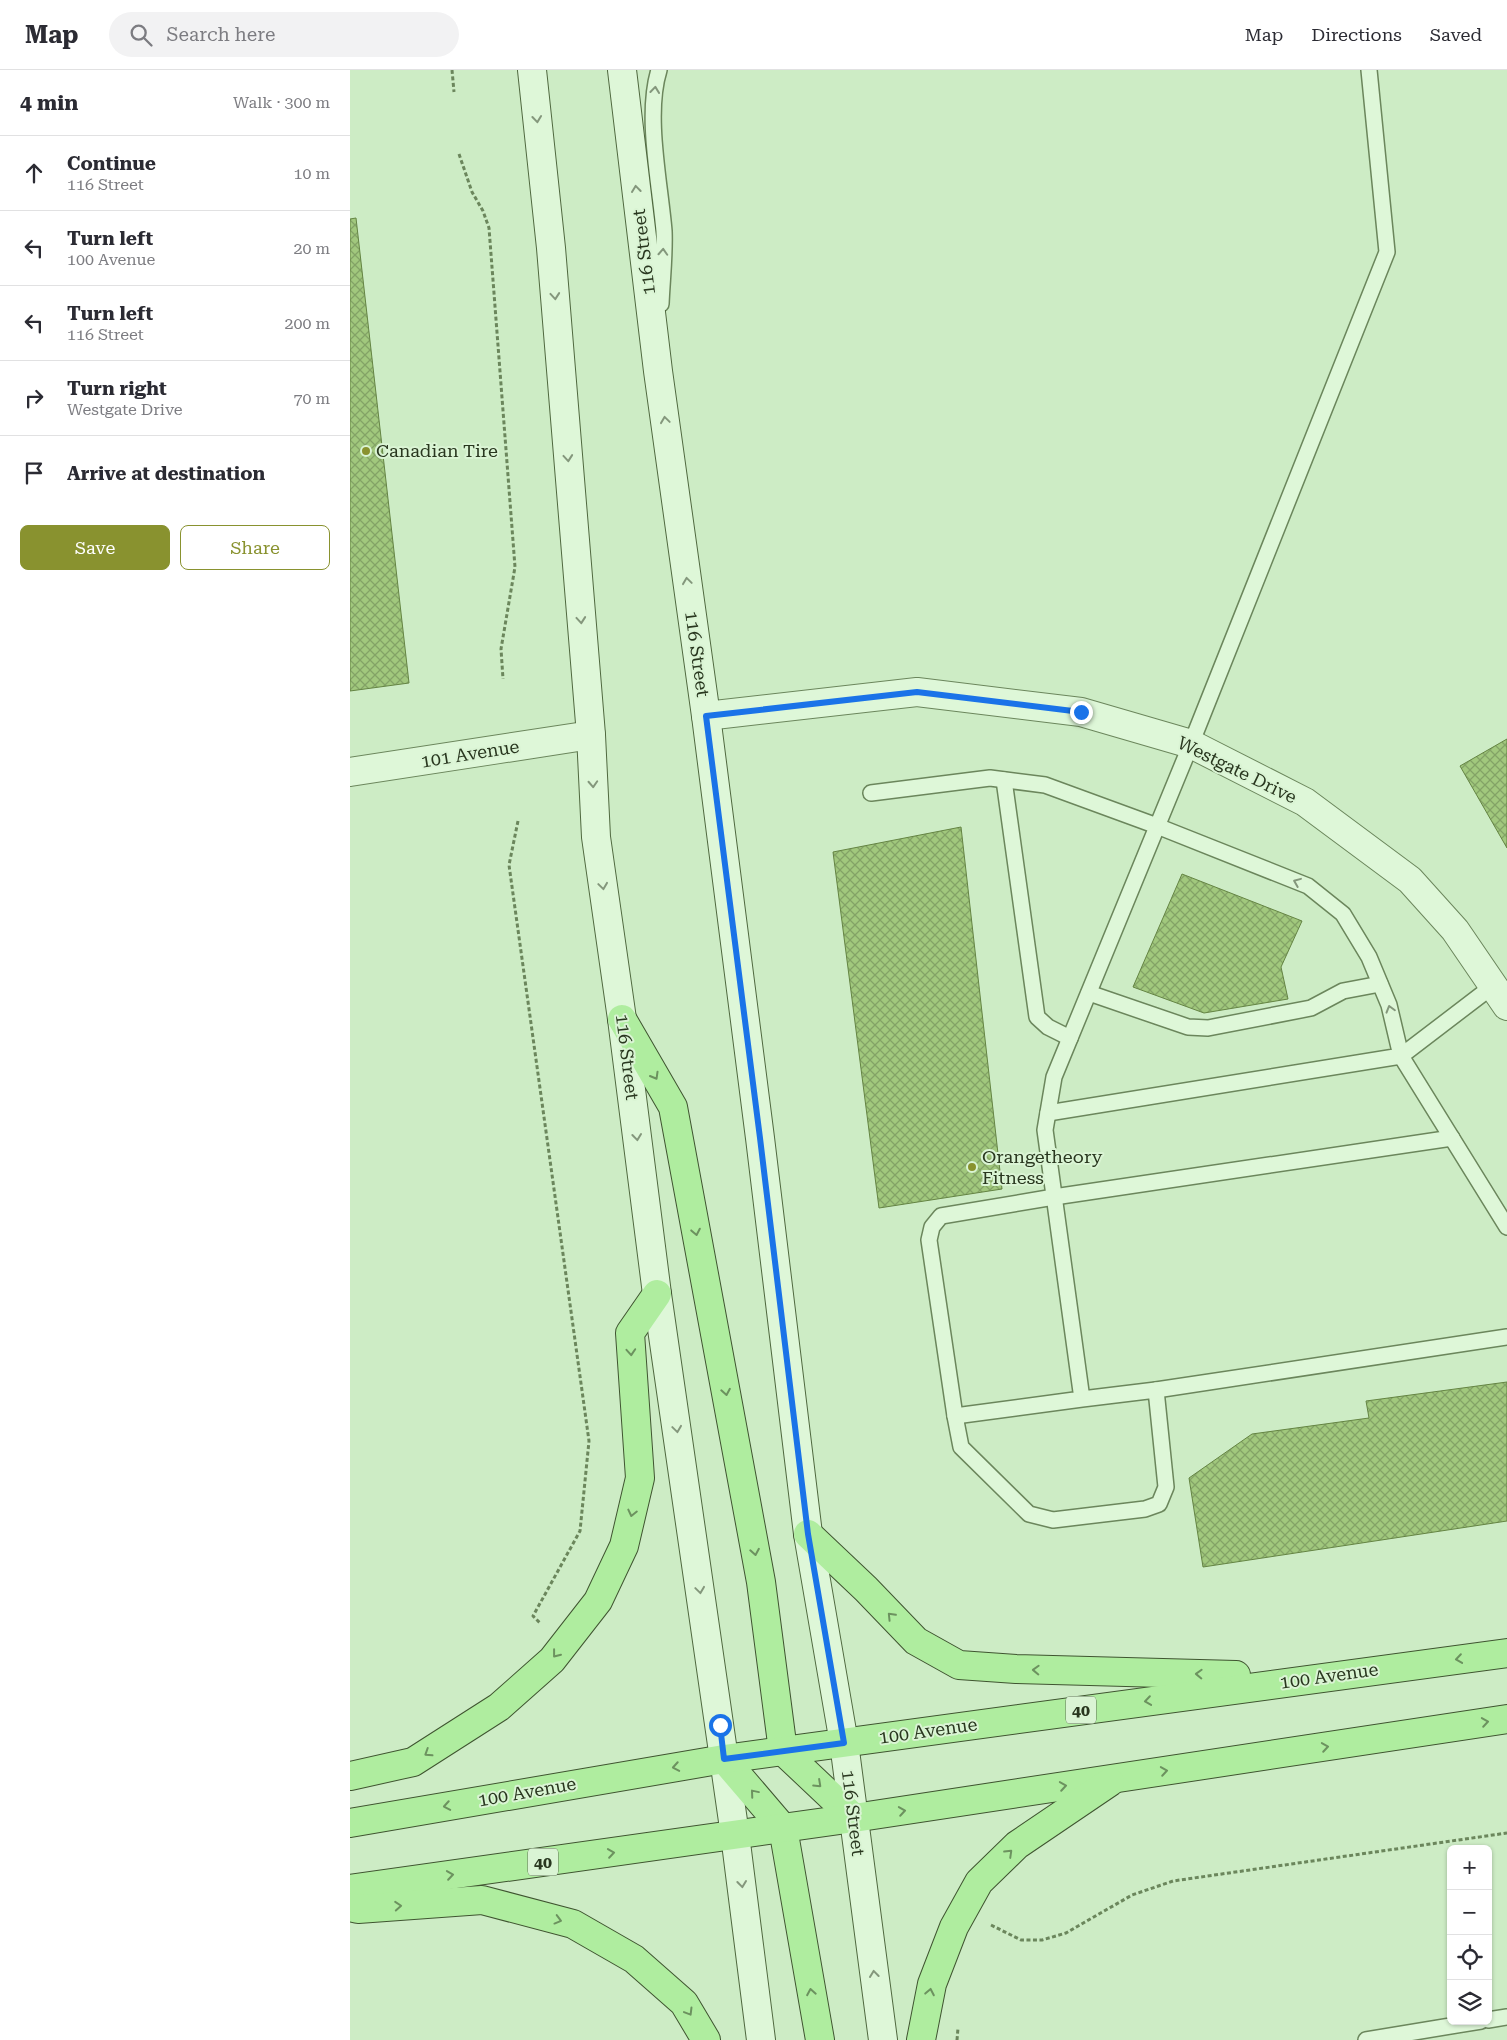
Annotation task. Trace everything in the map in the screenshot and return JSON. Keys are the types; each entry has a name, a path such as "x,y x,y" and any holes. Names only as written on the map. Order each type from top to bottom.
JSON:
{"main road":[{"name":"116 Street","path":"532,70 551,248 591,735 596,837 658,1294 736,1835 762,2040"},
{"name":"116 Street","path":"622,70 658,371 706,716 760,1138 808,1534 844,1743 883,2040"},
{"name":"Westgate Drive","path":"706,716 917,692 1081,712 1191,744 1304,802 1410,880 1455,930 1501,995"},
{"name":"101 Avenue","path":"350,772 591,735"},
{"path":"622,1019 672,1107 761,1582 782,1751 854,1818"},
{"path":"350,1776 413,1762 499,1707 552,1660 598,1601 624,1546 640,1478 630,1333 658,1294"},
{"path":"808,1534 866,1589 916,1641 959,1665 1016,1670 1318,1678"},
{"name":"100 Avenue","path":"350,1822 724,1759 1507,1653"},
{"name":"40","path":"350,1889 854,1818 1507,1719"},
{"path":"724,1759 783,1828 820,2040"},
{"path":"921,2040 932,1984 954,1927 979,1882 1018,1845 1116,1778"},
{"path":"350,1907 358,1909 482,1900 573,1924 638,1964 684,2003 706,2040"}],"lane":[{"path":"658,371 664,234 653,119 654,87 659,70"},
{"path":"1082,1399 1045,1130 1054,1078 1191,744 1387,252 1369,70"},
{"path":"871,793 990,778 1044,786 1157,826 1308,886 1342,914 1369,957 1389,1004 1401,1056 1507,1227"},
{"path":"1004,780 1037,1017 1048,1027 1070,1038"},
{"path":"1088,993 1188,1027 1208,1028 1311,1008 1343,991 1380,984"},
{"path":"1048,1113 1401,1056 1501,995"},
{"path":"1156,1390 1166,1487 1159,1504 1145,1509 1053,1520 1028,1514 961,1447 929,1240 932,1227 941,1216 1054,1197 1452,1138"},
{"path":"955,1416 1156,1390 1507,1337"},
{"path":"1492,2019 1507,2017"},
{"path":"1366,2040 1457,2025"}],"path":[{"path":"452,70 454,92"},
{"path":"459,154 472,192 483,211 489,228 515,567 502,649 503,679"},
{"path":"518,821 509,866 589,1441 580,1531 534,1616 548,1630"},
{"path":"986,1922 1021,1940 1042,1940 1066,1933 1132,1895 1173,1881 1507,1833"}],"building":[{"name":"Canadian Tire","path":"356,218 409,683 350,691 350,219"},
{"path":"1507,739 1507,848 1460,766"},
{"path":"961,827 1002,1189 879,1208 833,852"},
{"path":"1182,874 1302,921 1281,967 1288,999 1204,1013 1133,987"},
{"path":"1507,1382 1507,1521 1203,1567 1189,1478 1252,1434 1369,1418 1366,1401"}],"place":[{"name":"Canadian Tire","path":"366,451"},
{"name":"Orangetheory Fitness","path":"972,1167"}],"route":[{"path":"720,1725 724,1759 844,1743 808,1534 706,716 917,692 1081,712"}]}
